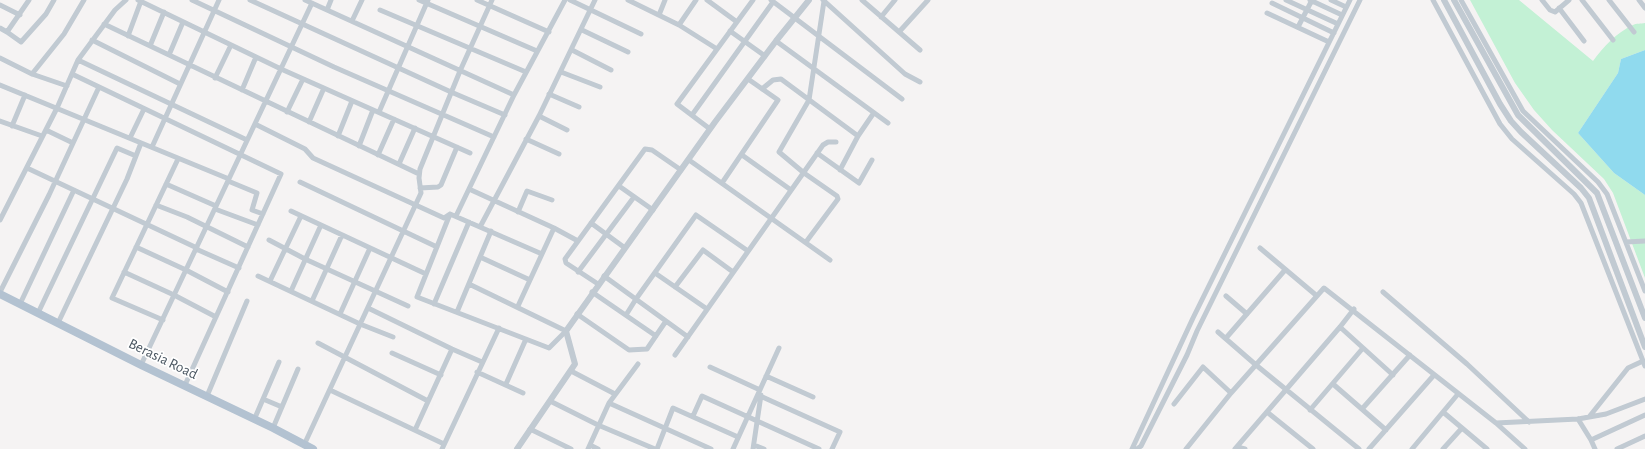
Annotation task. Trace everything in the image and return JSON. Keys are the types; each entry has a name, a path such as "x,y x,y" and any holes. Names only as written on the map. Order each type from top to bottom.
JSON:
{"main road":[{"name":"Berasia Road","path":"0,293 141,365 185,385 313,449"}],"street":[{"path":"7,32 29,0"},
{"path":"0,28 21,42 46,14 54,0"},
{"path":"32,74 64,34 84,0"},
{"path":"0,220 57,108 78,60 115,10 126,0"},
{"path":"192,0 494,137"},
{"path":"152,147 188,65 219,0"},
{"path":"250,0 505,115"},
{"path":"306,0 514,95"},
{"path":"327,10 331,0"},
{"path":"352,21 362,0"},
{"path":"419,0 427,2 480,27 537,51"},
{"path":"477,0 491,3 549,32"},
{"path":"456,216 514,95 565,0"},
{"path":"570,0 641,34"},
{"path":"480,226 539,116 582,30 595,0"},
{"path":"628,0 678,24 718,50"},
{"path":"659,16 665,0"},
{"path":"678,24 696,0"},
{"path":"708,0 737,22"},
{"path":"710,129 677,104 718,50 753,0"},
{"path":"450,214 417,297 549,348 566,331 592,292 653,210 710,129 776,41 809,0"},
{"path":"881,17 895,0"},
{"path":"899,32 928,0"},
{"path":"1286,0 1338,24"},
{"path":"1298,27 1311,0 1342,15"},
{"path":"1330,0 1346,7"},
{"path":"1132,449 1195,314 1350,0"},
{"path":"1138,449 1141,446 1187,356 1203,319 1360,0"},
{"path":"1433,0 1500,124 1512,139 1574,194 1580,203 1645,366"},
{"path":"1444,0 1500,104 1511,120 1581,188 1589,198 1645,347"},
{"path":"1454,0 1518,115 1597,193 1645,318"},
{"path":"1461,0 1518,105 1527,117 1571,156 1607,194 1645,291"},
{"path":"1542,0 1550,10 1555,12 1569,0"},
{"path":"1582,0 1613,40"},
{"path":"1609,0 1634,32"},
{"path":"1639,0 1645,8"},
{"path":"128,36 140,1 281,69 470,153"},
{"path":"692,115 772,1 902,99"},
{"path":"806,242 838,199 779,152 809,100 823,1"},
{"path":"823,1 905,74 920,82"},
{"path":"865,1 881,17 920,50"},
{"path":"379,112 427,2"},
{"path":"141,365 312,3"},
{"path":"304,445 416,205 421,193 419,174 460,71 491,3"},
{"path":"1272,3 1334,33"},
{"path":"0,5 20,14"},
{"path":"1559,8 1584,41"},
{"path":"380,10 526,72"},
{"path":"150,46 164,12"},
{"path":"1267,13 1329,42"},
{"path":"169,55 183,22"},
{"path":"104,24 419,174"},
{"path":"582,30 628,52"},
{"path":"730,31 765,56"},
{"path":"92,40 180,84"},
{"path":"776,41 873,114 888,123"},
{"path":"215,78 231,45"},
{"path":"572,50 611,70"},
{"path":"242,90 256,57"},
{"path":"0,58 32,74 67,86"},
{"path":"78,60 247,140"},
{"path":"561,72 600,87"},
{"path":"72,74 281,174 185,385"},
{"path":"722,183 742,156 778,100 748,78"},
{"path":"287,112 304,79"},
{"path":"762,89 773,80 781,79 858,136"},
{"path":"0,85 152,147 257,193 252,210 263,214"},
{"path":"0,293 49,195 54,181 85,120 99,88"},
{"path":"309,122 324,88"},
{"path":"549,94 579,107"},
{"path":"12,126 24,95"},
{"path":"338,136 352,101"},
{"path":"130,138 144,109"},
{"path":"359,146 373,110"},
{"path":"840,170 858,136 873,114"},
{"path":"539,116 567,130"},
{"path":"378,155 394,119"},
{"path":"0,121 42,136"},
{"path":"255,124 305,149 312,158 444,218 450,214"},
{"path":"399,164 415,128"},
{"path":"46,130 73,143"},
{"path":"526,139 559,154"},
{"path":"675,355 823,145 828,142 836,142"},
{"path":"58,323 127,179 141,143"},
{"path":"420,188 438,187 441,185 458,147"},
{"path":"38,313 118,148 136,156"},
{"path":"598,284 578,272 564,261 618,186 645,149 652,150 681,170"},
{"path":"817,153 859,183 872,160"},
{"path":"742,156 791,190"},
{"path":"163,320 112,298 178,159"},
{"path":"689,160 830,260"},
{"path":"27,168 238,268"},
{"path":"300,182 436,247"},
{"path":"166,184 239,219 258,225"},
{"path":"618,186 653,210"},
{"path":"469,189 554,228 578,241"},
{"path":"20,304 74,190"},
{"path":"518,212 528,191 552,200"},
{"path":"578,272 634,197"},
{"path":"156,205 248,247"},
{"path":"291,211 426,274"},
{"path":"450,214 542,254"},
{"path":"626,316 636,299 696,215 748,251"},
{"path":"270,281 301,216"},
{"path":"434,304 469,222"},
{"path":"592,223 625,248"},
{"path":"291,291 321,225"},
{"path":"518,306 554,228"},
{"path":"457,312 491,231"},
{"path":"312,301 342,235"},
{"path":"269,240 326,269 408,306"},
{"path":"1626,242 1645,241"},
{"path":"136,246 228,292"},
{"path":"340,314 370,248"},
{"path":"1260,248 1317,296"},
{"path":"675,287 703,250 733,272"},
{"path":"480,258 530,280"},
{"path":"1226,338 1285,270"},
{"path":"124,272 174,295 216,317"},
{"path":"655,273 707,309"},
{"path":"258,276 360,324 393,337"},
{"path":"604,276 688,337"},
{"path":"469,284 518,306 566,331 575,364 517,449"},
{"path":"1186,449 1231,393 1324,288 1354,309 1434,375 1496,423 1525,449"},
{"path":"592,292 656,336"},
{"path":"1383,292 1467,364 1528,422"},
{"path":"1226,296 1247,314"},
{"path":"207,396 247,301"},
{"path":"368,308 482,362"},
{"path":"1236,448 1354,309"},
{"path":"577,314 632,351 647,349 666,321"},
{"path":"1195,314 1203,319"},
{"path":"1340,327 1393,375"},
{"path":"330,390 415,430 443,446 498,328"},
{"path":"1218,332 1310,410 1359,449"},
{"path":"506,384 526,339"},
{"path":"318,343 428,401"},
{"path":"733,449 779,348"},
{"path":"1310,410 1363,348"},
{"path":"415,430 452,349"},
{"path":"392,353 440,375"},
{"path":"1362,409 1410,355"},
{"path":"1589,417 1628,368 1643,361"},
{"path":"254,420 279,362"},
{"path":"598,449 589,447 598,425 615,394 638,364"},
{"path":"710,367 840,432 832,449"},
{"path":"1174,404 1203,367 1231,393"},
{"path":"273,428 298,369"},
{"path":"570,371 615,394"},
{"path":"477,372 523,393"},
{"path":"1369,449 1434,375"},
{"path":"766,376 814,397"},
{"path":"1332,384 1386,430"},
{"path":"760,392 754,447 764,449"},
{"path":"1412,449 1458,394"},
{"path":"692,416 702,396 819,449"},
{"path":"263,399 282,407"},
{"path":"1496,423 1578,419 1606,414 1645,399"},
{"path":"550,401 598,425 656,449 666,429 673,408 738,437"},
{"path":"610,403 711,449"},
{"path":"1267,412 1313,449"},
{"path":"1443,412 1487,449"},
{"path":"1591,440 1645,415"},
{"path":"1578,419 1595,449"},
{"path":"1443,449 1462,428"},
{"path":"530,429 571,449"},
{"path":"1617,449 1645,436"},
{"path":"1476,449 1481,444"},
{"path":"1236,448 1245,449"}],"green space":[{"path":"1470,0 1519,0 1593,61 1606,45 1621,32 1634,24 1645,23 1645,50 1621,59 1618,73 1578,133 1614,173 1645,195 1645,278 1613,193 1604,179 1552,130 1534,110 1515,83"}],"water":[{"path":"1645,50 1645,195 1614,173 1578,133 1618,73 1621,59"}]}
